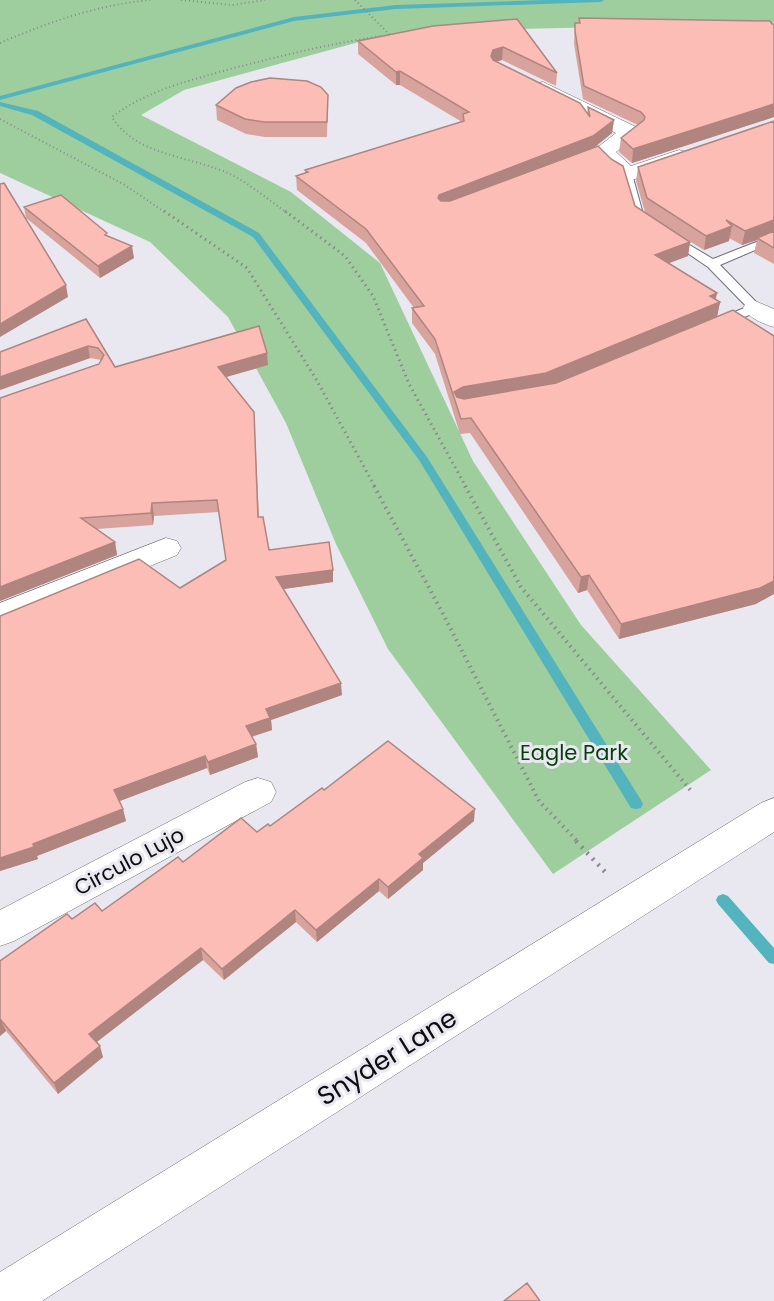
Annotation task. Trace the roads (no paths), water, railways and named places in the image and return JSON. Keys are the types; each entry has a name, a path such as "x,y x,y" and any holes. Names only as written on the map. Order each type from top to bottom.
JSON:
{"street":[{"path":"521,78 632,132 598,153 627,174 700,148"},
{"path":"0,616 166,548"},
{"name":"Circulo Lujo","path":"0,929 258,792"},
{"name":"Snyder Lane","path":"0,1300 774,813"}],"lane":[{"path":"627,174 638,216 712,264 764,314"},
{"path":"712,264 774,238"},
{"path":"711,326 764,314"}],"waterway":[{"path":"0,98 294,19 396,7 601,0"},
{"path":"0,104 35,113 256,235 423,459 636,804"},
{"path":"723,900 774,958"}],"park label":[{"name":"Eagle Park","path":"574,752"}]}
